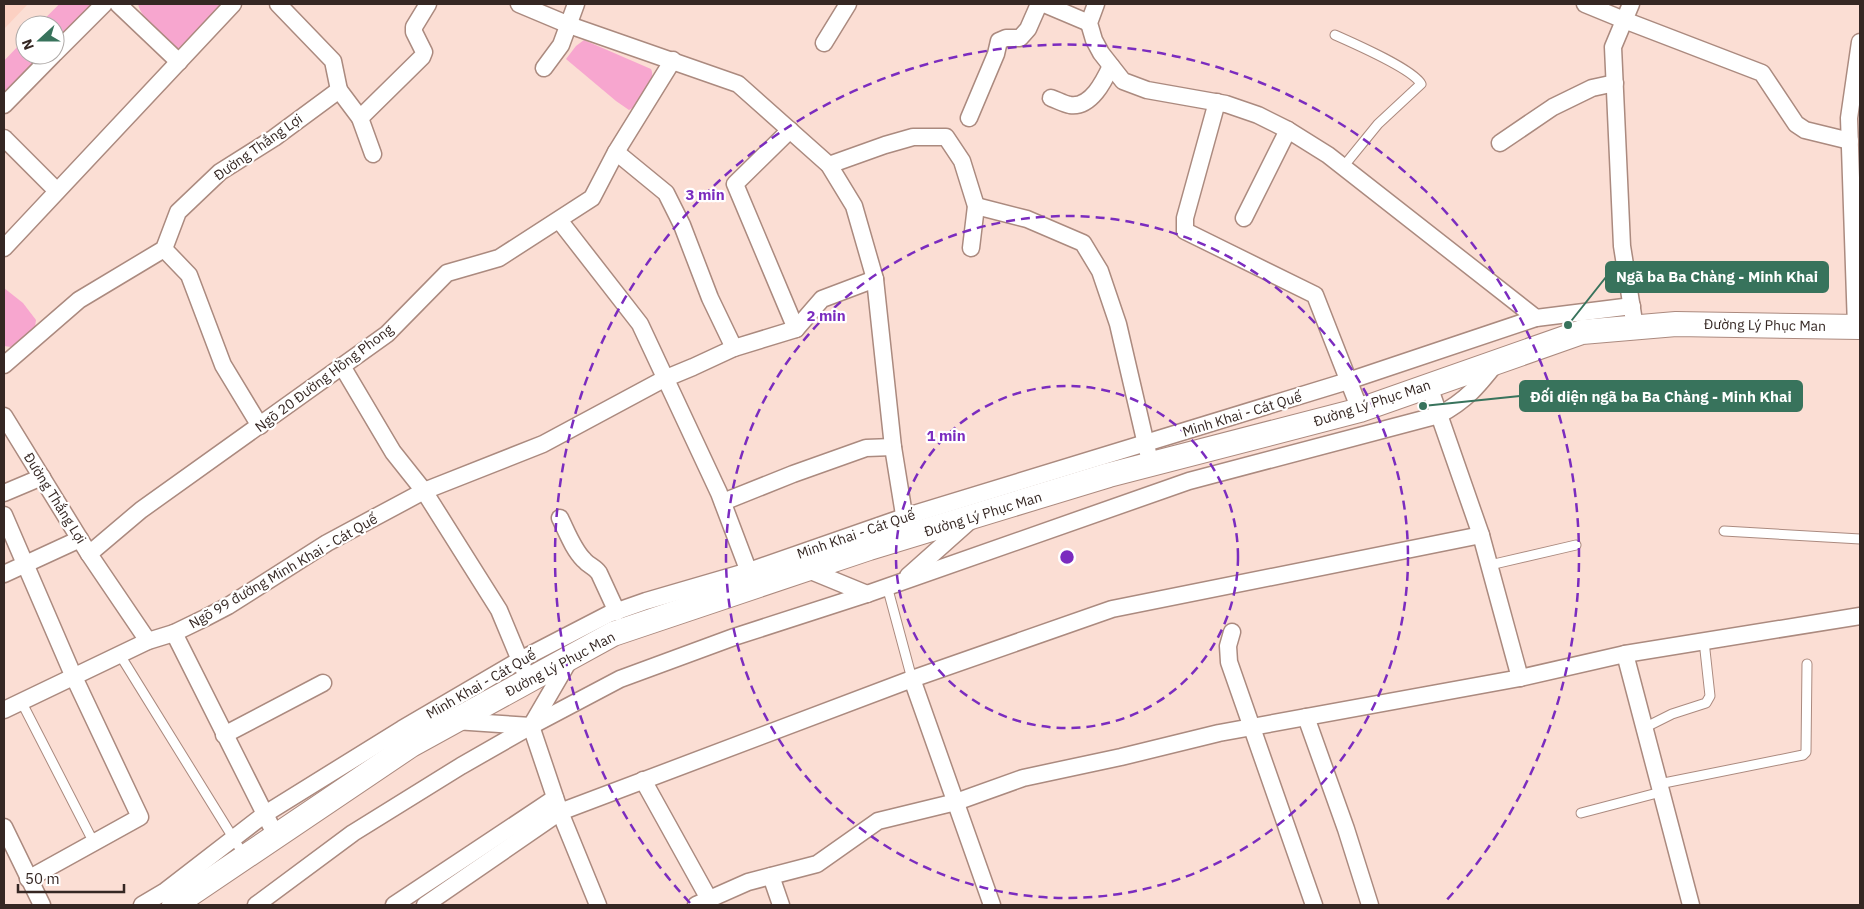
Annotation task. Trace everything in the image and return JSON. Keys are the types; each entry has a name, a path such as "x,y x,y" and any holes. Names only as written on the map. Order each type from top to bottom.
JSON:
{"main road":[{"name":"Đường Lý Phục Man","path":"174,905 240,847 276,836 411,746 455,721 525,670 572,656 613,634 752,579 806,569 906,527 976,516 1110,475 1148,453 1360,410 1582,332 1633,317 1676,324 1858,327"}],"street":[{"path":"65,43 104,4"},
{"path":"118,4 179,62"},
{"path":"4,248 233,4"},
{"path":"278,4 333,62 338,90 360,118 373,154"},
{"path":"360,118 422,57 424,52 414,32 414,27 428,4"},
{"path":"518,4 569,25 738,84 829,165 854,206 875,279 893,447 906,527"},
{"path":"544,68 561,45 576,4"},
{"path":"824,43 848,4"},
{"path":"969,118 996,54 999,41 1006,38 1020,38 1028,29 1039,4"},
{"path":"1044,4 1089,23"},
{"path":"1096,4 1089,23 1101,53 1123,81 1147,90 1217,102 1258,115 1288,130 1328,155 1536,318"},
{"path":"1586,4 1762,72 1796,124 1805,130 1850,141"},
{"path":"1631,4 1613,47 1622,246 1633,317"},
{"path":"1858,327 1849,118 1860,42"},
{"name":"Ngõ 20 Đường Hồng Phong","path":"90,554 141,510 387,334 447,273 500,258 592,198 616,152 673,60"},
{"path":"4,104 43,65"},
{"path":"1051,98 1072,106 1086,101 1102,86 1111,66"},
{"path":"1500,144 1553,107 1592,88 1615,83"},
{"name":"Đường Thắng Lợi","path":"164,249 178,212 220,172 274,138 338,90"},
{"path":"1217,102 1185,218 1185,231 1315,296 1360,410"},
{"path":"790,130 735,184 796,329 822,299 875,279"},
{"path":"1244,218 1288,130"},
{"path":"829,165 885,144 913,138 946,136 962,161 976,206 971,248"},
{"path":"4,138 58,191"},
{"path":"616,152 666,193 682,224 710,298 734,348"},
{"path":"976,206 1028,219 1083,243 1100,271 1118,324 1148,453"},
{"path":"559,220 640,324 723,502 752,579"},
{"path":"4,365 79,300 164,249 189,275 223,365 260,426"},
{"name":"Minh Khai - Cát Quế","path":"142,905 183,877 240,847 265,814 402,728 525,670 617,612 646,601 752,579 906,527 1148,453 1348,381 1536,318 1633,317"},
{"name":"Ngõ 99 đường Minh Khai - Cát Quế","path":"4,710 148,640 174,633 228,606 327,543 424,491 543,444 664,379 694,368 734,348 796,329"},
{"path":"256,905 353,833 461,766 620,679 734,637 867,594 1189,481 1440,415 1459,404 1478,386 1497,362"},
{"path":"342,366 393,452 424,491 499,610 525,670"},
{"path":"1429,386 1481,535 1520,678"},
{"name":"Đường Thắng Lợi","path":"4,416 90,554"},
{"path":"723,502 866,448 893,447"},
{"path":"4,493 42,477"},
{"path":"4,515 73,675 140,817 28,879"},
{"path":"903,581 976,516"},
{"path":"560,518 577,552 584,561 596,568 617,612"},
{"path":"394,905 557,805 644,780 912,679 1112,609 1481,535"},
{"path":"4,574 80,539"},
{"path":"90,554 148,640"},
{"path":"806,569 867,594"},
{"path":"644,780 702,902 748,882 817,864 878,821 956,802 1023,778 1252,727 1520,678 1625,654 1860,616"},
{"path":"1232,632 1228,646 1229,662 1314,905"},
{"path":"174,633 276,836"},
{"path":"1625,654 1691,905"},
{"path":"572,656 531,726 557,805 598,905"},
{"path":"912,679 992,905"},
{"path":"224,735 323,683"},
{"path":"1306,718 1346,829 1370,905"},
{"path":"455,721 531,726"},
{"path":"425,905 557,805"},
{"path":"4,827 42,905"},
{"path":"771,876 781,905"}],"lane":[{"path":"1336,35 1392,63 1418,79 1421,84 1378,124 1343,167"},
{"path":"1724,531 1860,539"},
{"path":"1490,565 1576,545"},
{"path":"887,586 912,679"},
{"path":"1644,728 1672,714 1706,703 1710,696 1704,641"},
{"path":"120,655 240,847"},
{"path":"1581,813 1660,788 1803,755 1806,752 1807,664"},
{"path":"21,701 94,843"}],"shaded area":[{"path":"4,4 28,4 17,15 15,15 15,18 4,29"},
{"path":"138,4 224,4 179,48 175,48 148,22"},
{"path":"584,40 651,69 652,74 649,86 633,108 629,110 616,101 566,59 576,46"},
{"path":"4,288 23,303 36,320 35,327 11,347 4,346"}],"waterway":[{"path":"65,16 77,4"},
{"path":"4,79 17,65"}],"place":[{"name":"Ngã ba Ba Chàng - Minh Khai","path":"1568,325"},
{"name":"Đối diện ngã ba Ba Chàng - Minh Khai","path":"1423,406"}]}
